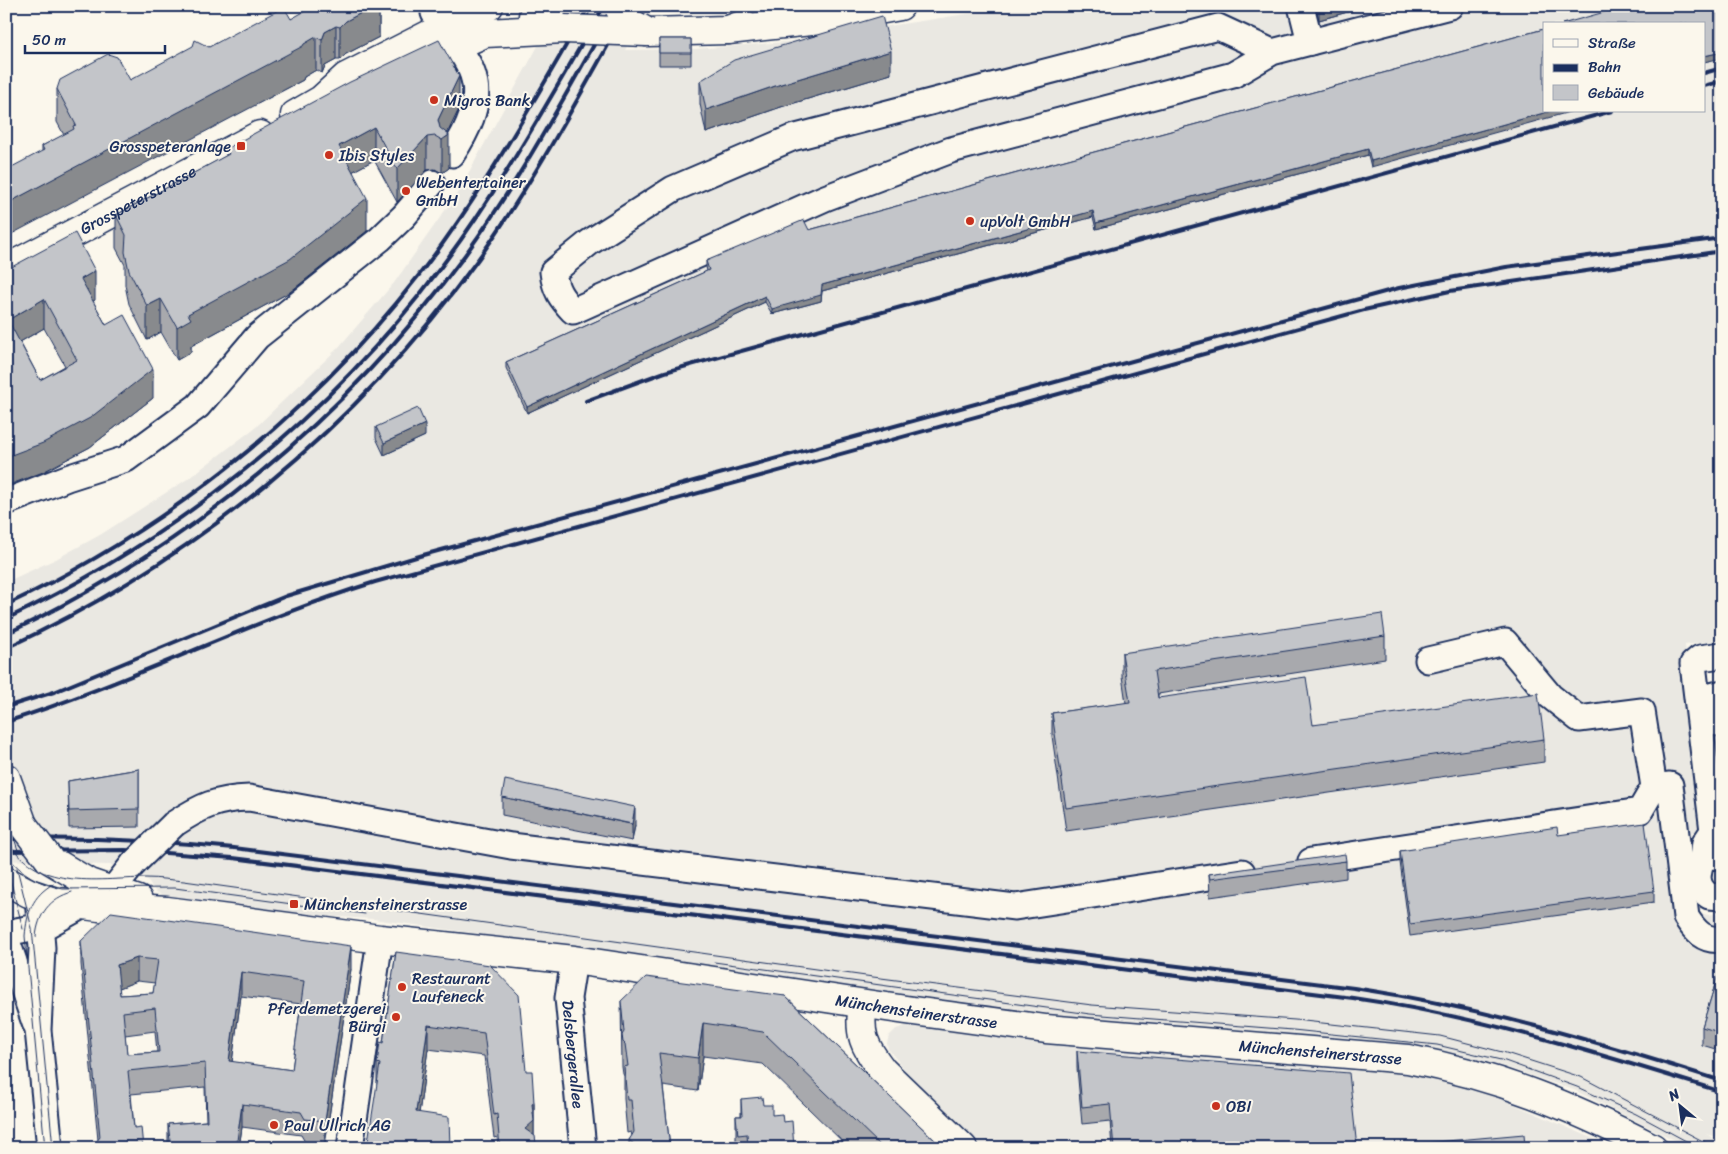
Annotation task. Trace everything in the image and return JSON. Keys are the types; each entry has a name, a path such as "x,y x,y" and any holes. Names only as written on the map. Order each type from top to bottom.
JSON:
{"main road":[{"name":"Grosspeterstrasse","path":"6,269 241,146 321,100 354,92 439,25 489,6"},
{"path":"618,6 629,22 647,32"},
{"path":"728,30 800,6"},
{"path":"728,30 830,19 900,6"},
{"name":"Grosspeterstrasse","path":"439,25 485,34 570,18 647,32 728,30"},
{"name":"Münchensteinerstrasse","path":"6,778 23,825 39,856 38,896"},
{"name":"Münchensteinerstrasse","path":"39,856 67,872 98,901"},
{"name":"Münchensteinerstrasse","path":"6,881 38,896 98,901 380,939 574,960 863,1004 1046,1029 1408,1059 1459,1069 1507,1084 1599,1120 1653,1148"},
{"path":"863,1004 860,1020 862,1036 873,1058 882,1070 962,1148"}],"street":[{"path":"1301,6 1310,42"},
{"path":"1272,52 1218,27 792,138 673,189 575,254 553,272 555,285 560,297 573,311 825,198 951,150 1234,75 1272,52 1450,6"},
{"path":"439,25 474,79 475,102 461,141 452,154"},
{"path":"6,502 67,478 126,458 198,406 224,378 238,356 256,336 380,239 404,216 432,183"},
{"path":"6,933 41,927 98,901 174,824 205,805 230,798 249,798 511,846 1015,907 1640,810 1654,787 1642,711 1579,719 1538,684 1506,642 1428,660"},
{"path":"1722,655 1700,658 1693,664 1713,757 1713,831 1705,843 1712,856 1698,873 1699,886 1709,896 1722,897"},
{"path":"1722,693 1711,696 1708,702 1708,709 1713,719 1718,723 1722,722"},
{"path":"1654,787 1670,785 1686,917 1702,937 1722,939"},
{"path":"38,896 42,977 38,1030 50,1148"},
{"path":"6,938 38,1030"},
{"path":"350,1148 380,939"},
{"name":"Delsbergerallee","path":"574,960 568,998 583,1148"}],"shaded area":[{"path":"565,6 650,6 625,50 695,49 786,42 1018,6 1722,6 1722,640 1685,645 1709,830 1688,833 1697,906 1701,913 1708,915 1722,913 1722,1138 1706,1134 1722,1142 1722,1148 1691,1148 1574,1090 1500,1065 1437,1051 1293,1035 1089,1018 903,994 373,919 305,915 169,898 156,892 136,866 79,864 73,859 6,861 6,582 56,559 100,535 189,478 256,427 338,348 394,283 458,192 538,46"},
{"path":"906,1026 1386,1070 1437,1078 1490,1094 1615,1148 981,1148 921,1090 888,1049 889,1036 896,1029"}],"building":[{"path":"314,6 374,6 346,21 340,27 336,26 325,32 322,40 316,37 303,46 6,204 6,170 44,150 42,146 74,129 73,126 76,125 57,89 60,80 108,54 117,57 130,80 193,46 195,40 209,47 284,7 291,19"},
{"path":"1626,6 1722,6 1722,52 1706,56 1706,22 1569,22"},
{"path":"882,16 891,51 781,84 706,110 700,81 734,60"},
{"name":"upVolt GmbH","path":"1543,29 1543,112 1547,112 1371,161 1368,149 1096,223 1093,211 822,285 821,295 772,309 765,296 527,407 506,362 709,270 706,261 804,220 809,230"},
{"path":"659,39 691,39 691,53 659,53"},
{"path":"439,40 459,76 438,120 440,128 449,135 442,140 435,136 427,137 397,169 374,127 339,146 367,198 290,259 188,314 191,319 177,327 161,299 147,306 129,271 125,252 126,235 116,215 229,154 226,149 255,133 350,82"},
{"path":"75,233 95,271 81,279 106,325 124,315 153,369 90,418 43,443 6,457 6,270","holes":["44,299 77,360 40,380 8,320"]},
{"path":"418,408 425,424 384,443 376,427"},
{"path":"1382,614 1385,636 1154,671 1158,698 1306,677 1313,725 1538,693 1544,739 1066,808 1052,713 1130,702 1122,653"},
{"path":"139,769 139,809 69,811 68,781"},
{"path":"505,780 635,807 632,824 502,797"},
{"path":"1645,823 1654,891 1410,924 1400,851 1557,827 1558,835"},
{"path":"1345,854 1346,861 1210,879 1209,874"},
{"path":"111,912 351,946 325,1121 305,1119 301,1112 242,1104 236,1148 171,1148 168,1124 207,1121 205,1063 128,1071 134,1128 141,1127 143,1148 96,1148 93,1146 100,1137 81,941","holes":["137,958 158,960 153,993 120,995 117,965","241,972 304,981 292,1070 229,1061","155,1008 159,1052 127,1054 123,1012"]},
{"path":"396,952 490,965 519,995 526,1071 532,1071 534,1103 532,1104 534,1121 525,1129 535,1136 536,1143 534,1148 500,1148 497,1114 494,1115 484,1033 428,1025 416,1112 449,1117 450,1148 367,1148 380,1064 377,1063 380,1042 383,1043"},
{"path":"1722,962 1722,1033 1702,1027"},
{"path":"646,977 785,996 943,1148 883,1148 763,1032 703,1023 698,1058 659,1053 670,1148 636,1148 629,1140 634,1132 631,1100 627,1100 624,1067 628,1066 622,1035 624,1032 621,1001"},
{"name":"OBI","path":"1077,1051 1349,1073 1357,1148 1114,1148 1110,1104 1082,1107"},
{"path":"762,1097 763,1105 772,1105 772,1115 782,1114 783,1122 792,1121 794,1148 748,1148 747,1134 738,1135 736,1116 742,1116 741,1099"},
{"path":"1524,1134 1525,1148 1369,1148"}],"tram line":[{"path":"6,814 18,850"},
{"path":"6,837 18,854 32,866 49,874 67,878 86,880 151,878 184,881 873,977 1092,1005 1295,1020 1440,1036 1506,1053 1581,1077 1716,1148"},
{"path":"6,855 18,868 32,877 63,889 175,888 365,914"},
{"path":"6,863 23,929"},
{"path":"17,868 32,929 53,1148"},
{"path":"45,1148 25,936 27,920 35,900 53,884"},
{"path":"36,937 39,921 46,908 57,898 72,892"},
{"path":"714,962 1090,1014 1293,1030 1437,1045 1505,1061 1577,1087 1636,1114 1699,1148"}],"railway":[{"path":"6,605 70,573 131,536 191,495 247,451 301,404 352,353 399,299 463,215 519,126 589,6"},
{"path":"6,619 69,587 130,551 189,512 245,469 299,423 349,374 397,322 464,236 506,172 604,6"},
{"path":"6,634 73,599 138,561 200,519 259,473 315,424 368,371 418,315 486,225 544,133 616,6"},
{"path":"6,648 75,613 142,574 206,531 268,483 326,432 380,378 432,319 500,228 558,134 630,6"},
{"path":"1706,72 1722,68"},
{"path":"1706,85 1722,81"},
{"path":"586,401 665,372 1608,112"},
{"path":"6,707 54,692 286,596 423,555 1399,288 1506,267 1722,238"},
{"path":"6,722 99,689 282,615 375,582 1364,310 1450,291 1722,251"},
{"path":"6,839 120,840 234,848 1354,988 1494,1015 1585,1039 1722,1081"},
{"path":"6,851 125,850 233,858 1353,998 1447,1015 1493,1026 1585,1050 1722,1092"}],"place":[{"name":"Migros Bank","path":"434,100"},
{"name":"Grosspeteranlage","path":"241,146"},
{"name":"Ibis Styles","path":"329,155"},
{"name":"Webentertainer GmbH","path":"406,191"},
{"name":"upVolt GmbH","path":"970,221"},
{"name":"Münchensteinerstrasse","path":"294,904"},
{"name":"Restaurant Laufeneck","path":"402,987"},
{"name":"Pferdemetzgerei Bürgi","path":"396,1017"},
{"name":"OBI","path":"1216,1106"},
{"name":"Paul Ullrich AG","path":"274,1125"}]}
